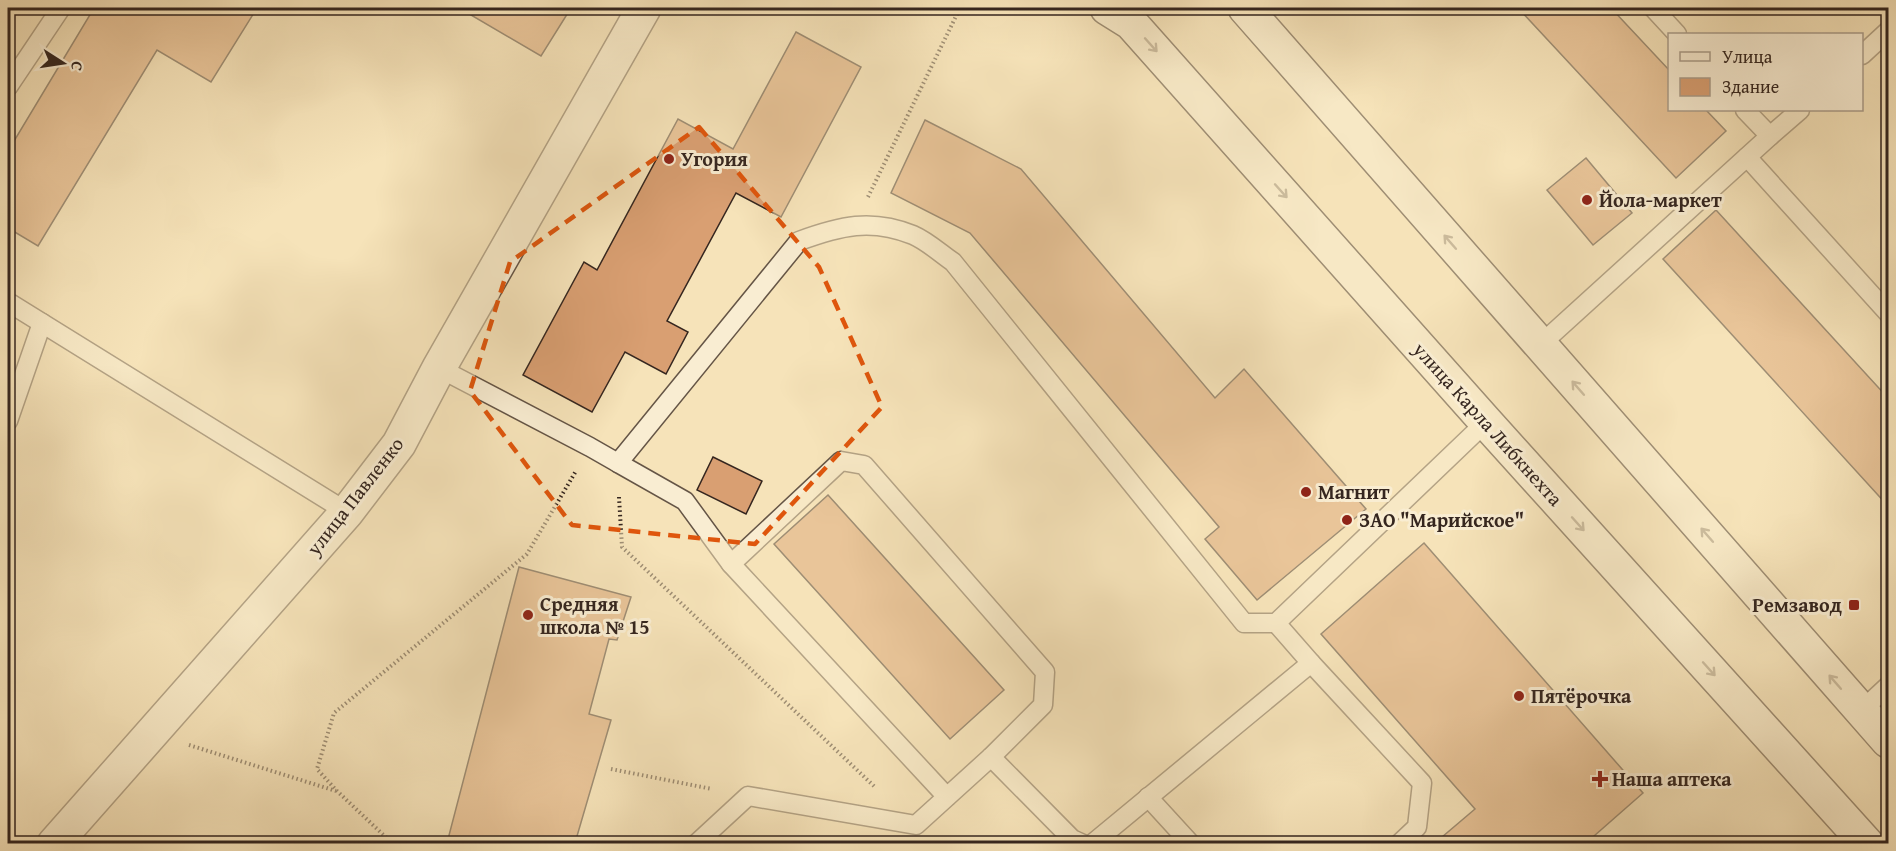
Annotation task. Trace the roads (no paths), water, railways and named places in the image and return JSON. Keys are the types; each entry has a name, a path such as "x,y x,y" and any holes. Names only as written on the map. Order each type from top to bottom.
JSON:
{"main road":[{"name":"улица Павленко","path":"54,843 347,512 399,444 439,369 644,8"},
{"name":"улица Карла Либкнехта","path":"1107,8 1131,23 1486,422 1867,843"},
{"path":"1245,8 1888,741"}],"lane":[{"path":"8,87 61,8"},
{"path":"1653,8 1676,33"},
{"path":"1863,54 1888,31"},
{"path":"1746,111 1770,136"},
{"path":"1540,345 1799,111"},
{"path":"1747,157 1888,313"},
{"path":"618,463 799,241 826,231 855,225 884,227 915,236 953,262 1244,623 1276,623 1486,422"},
{"path":"8,302 347,512"},
{"path":"8,421 42,323"},
{"path":"439,369 590,447 685,501 731,564 947,797"},
{"path":"696,843 748,796 916,825 991,757 1043,705 1045,672 864,465 841,461 731,564"},
{"path":"1276,623 1422,783 1417,827 1399,843"},
{"path":"1092,843 1311,663"},
{"path":"1861,711 1888,686"},
{"path":"991,757 1072,839 1083,843"},
{"path":"1148,797 1191,843"}],"place":[{"name":"Угория","path":"669,159"},
{"name":"Йола-маркет","path":"1587,200"},
{"name":"Магнит","path":"1306,492"},
{"name":"ЗАО \"Марийское\"","path":"1347,520"},
{"name":"Ремзавод","path":"1854,605"},
{"name":"Средняя школа № 15","path":"528,615"},
{"name":"Пятёрочка","path":"1519,696"},
{"name":"Наша аптека","path":"1600,779"}]}
